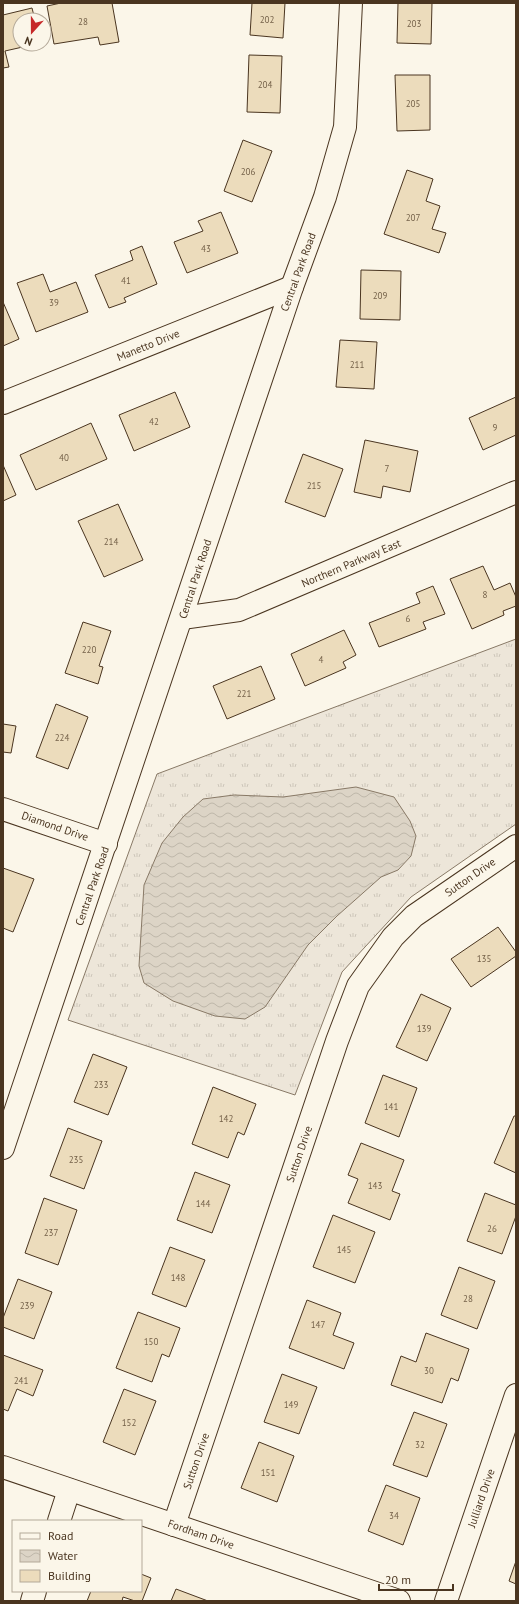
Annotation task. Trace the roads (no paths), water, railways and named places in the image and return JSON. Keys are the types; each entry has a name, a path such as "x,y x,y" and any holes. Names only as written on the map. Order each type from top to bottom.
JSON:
{"street":[{"name":"Central Park Road","path":"3,1148 292,287 325,197 345,127 350,3"},
{"name":"Manetto Drive","path":"3,403 292,287"},
{"name":"Northern Parkway East","path":"182,618 239,610 516,492"},
{"name":"Diamond Drive","path":"3,809 106,844"},
{"name":"Sutton Drive","path":"174,1525 332,1056 358,986 393,937 414,916 516,846"},
{"name":"Julliard Drive","path":"446,1601 516,1395"},
{"name":"Fordham Drive","path":"3,1467 399,1601"},
{"path":"58,1520 69,1490"}],"water":[{"path":"356,787 394,797 410,821 416,836 411,856 398,870 381,877 337,916 308,945 265,1007 245,1019 215,1016 173,1001 144,983 139,966 144,885 162,843 183,817 203,799 234,795 283,797"}]}
